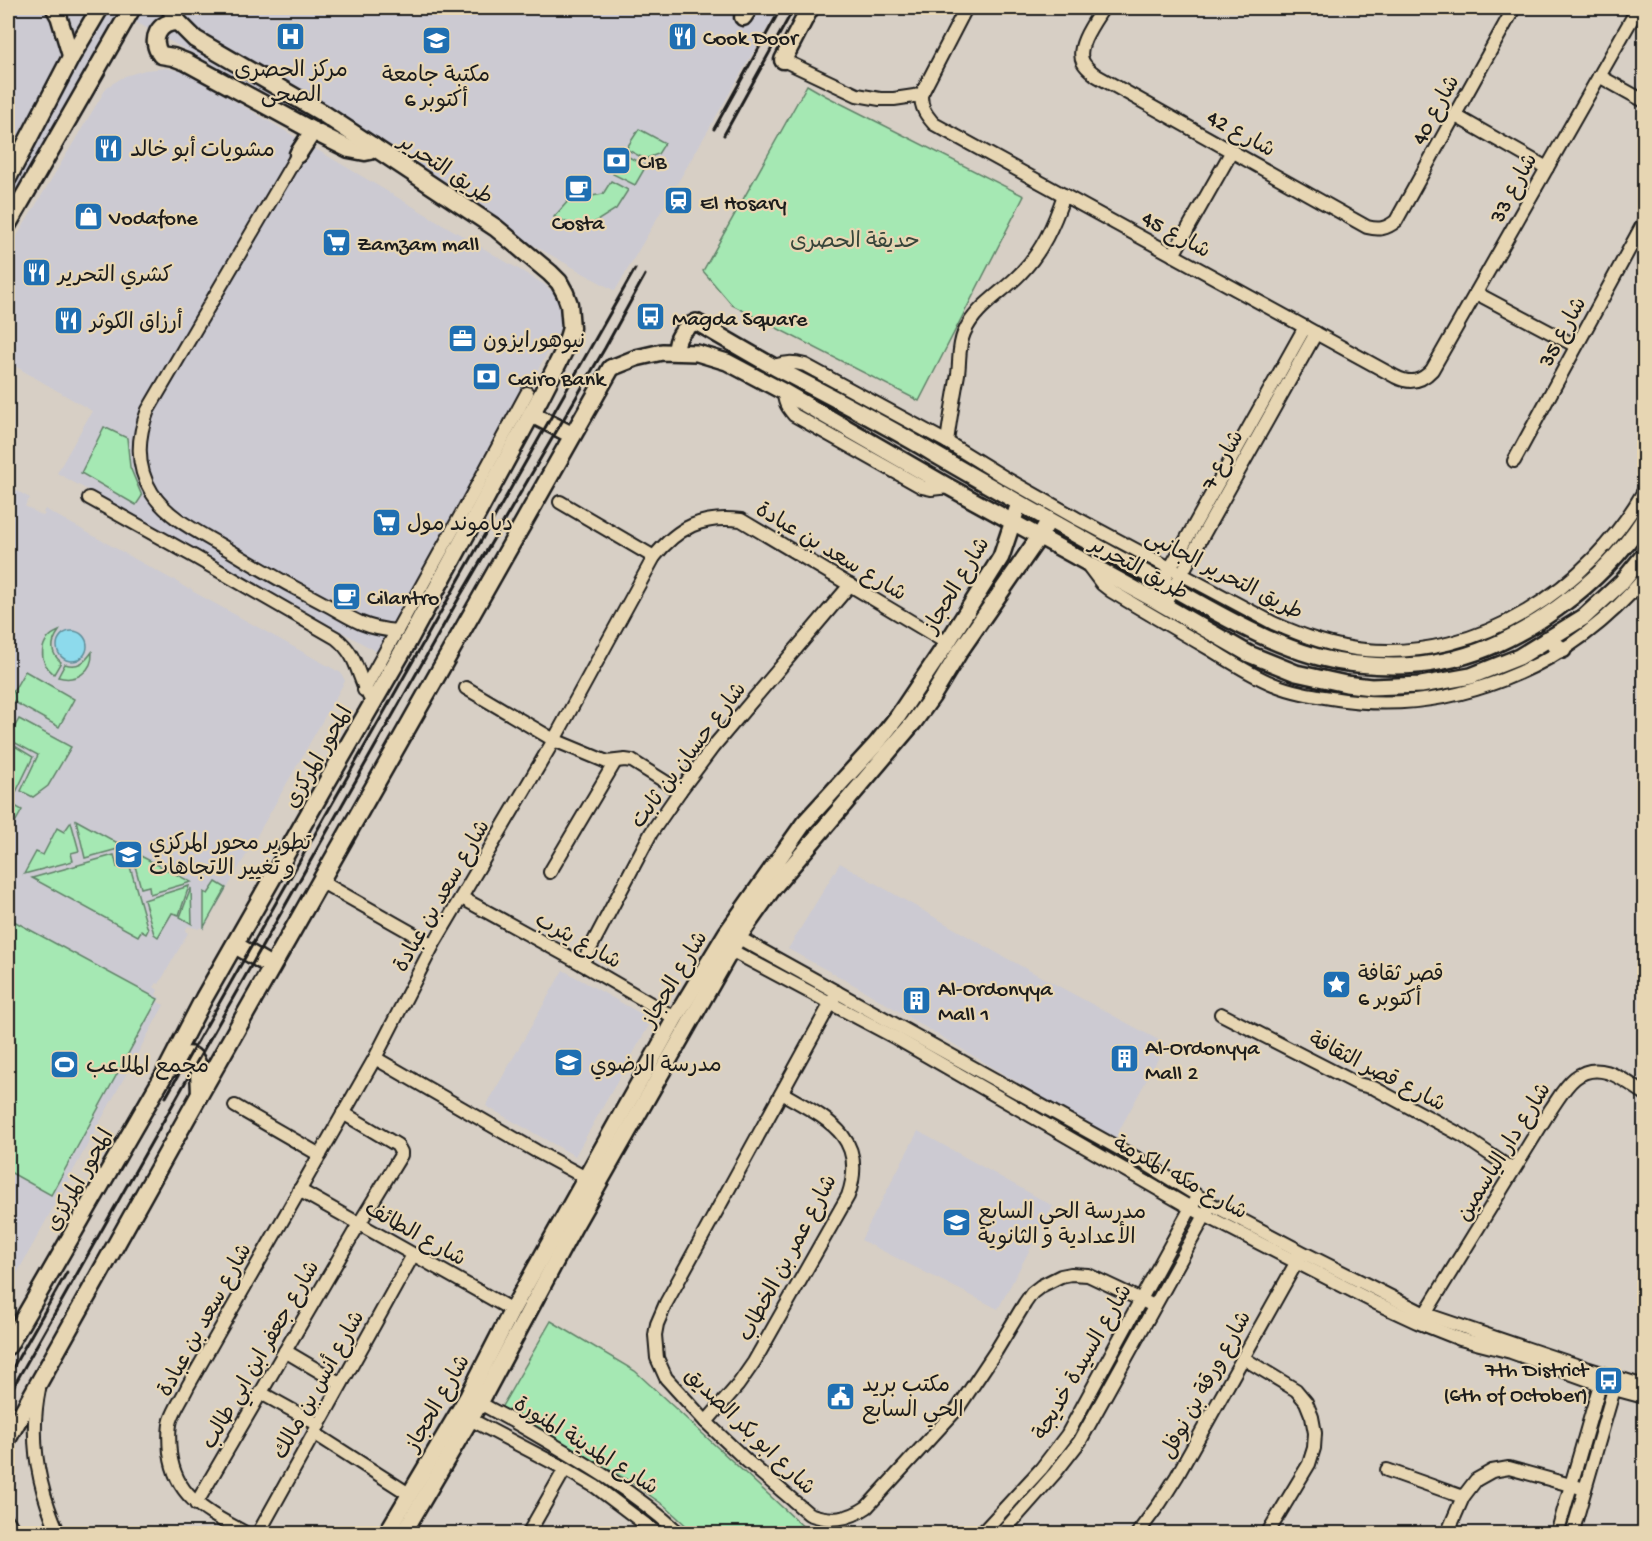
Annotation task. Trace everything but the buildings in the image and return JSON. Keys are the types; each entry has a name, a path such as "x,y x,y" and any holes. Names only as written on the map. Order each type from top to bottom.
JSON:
{"main road":[{"path":"9,172 100,8"},
{"path":"8,224 132,8"},
{"path":"783,60 810,8"},
{"name":"طريق التحرير","path":"374,146 367,152 355,151 313,131 186,62 160,55 155,46 156,35 174,15 195,39 205,46 321,112 374,146 496,228"},
{"path":"298,154 313,131"},
{"name":"المحور المركزى","path":"8,1346 164,1075 204,998 323,789 369,697 531,414 569,340 571,328 569,304 565,293 550,273 496,228"},
{"path":"8,1438 611,368"},
{"path":"531,414 572,435"},
{"path":"235,945 272,966"},
{"path":"164,1075 183,1058 192,1057 199,1066 200,1094"}],"street":[{"path":"54,8 71,57"},
{"path":"783,60 857,95 880,99 921,95 966,8"},
{"name":"شارع 42","path":"1102,8 1082,48 1082,60 1097,76 1366,226 1377,230 1388,228"},
{"name":"شارع 40","path":"1388,228 1396,220 1514,8"},
{"name":"شارع 33","path":"1416,381 1426,377 1432,370 1638,8"},
{"path":"1599,76 1644,101"},
{"name":"شارع 45","path":"921,95 924,111 934,124 1402,380 1416,381"},
{"path":"1454,115 1547,168"},
{"path":"1173,255 1232,151"},
{"path":"298,154 148,410 140,442 143,474 159,503 175,518 280,581 356,620 372,627 397,631"},
{"path":"947,442 959,351 964,333 975,315 1021,274 1038,253 1054,224 1064,195"},
{"name":"شارع 35","path":"1514,461 1644,222"},
{"path":"1476,293 1576,346"},
{"name":"طريق التحرير","path":"676,352 677,342 682,332 696,322 892,429 1048,520 1257,634 1321,657 1356,664 1401,665 1444,661 1478,651 1512,637 1554,610 1601,572 1644,519"},
{"name":"شارع 7","path":"1167,586 1169,568 1310,330"},
{"name":"شارع 7","path":"1158,602 1167,586 1181,574 1310,330"},
{"name":"طريق التحرير","path":"611,368 649,354 697,353 717,358 784,392 1249,654 1296,673 1346,684 1371,687 1421,686 1471,676 1519,657 1584,616 1622,582 1644,555"},
{"name":"طريق التحرير الجانبى","path":"774,366 795,362 805,365 947,442 1076,518 1273,623 1302,636 1333,645 1365,650 1397,651 1429,648 1461,641 1491,630 1520,615 1557,591 1584,569 1619,530 1644,491"},
{"path":"369,697 397,631 527,393"},
{"path":"89,498 336,638 347,648 355,661 369,697"},
{"path":"560,502 654,557"},
{"name":"شارع الحجاز","path":"474,1399 512,1310 675,1018 729,941 804,823 877,743 947,643 1001,557 1019,503"},
{"name":"شارع سعد بن عبادة","path":"247,1533 196,1504 185,1490 175,1471 169,1444 171,1420 375,1058 433,945 554,740 654,557 663,545 686,528 699,522 727,518 741,520 947,643"},
{"name":"شارع الحجاز","path":"386,1533 409,1494 474,1399 574,1227 729,941 914,722 1039,537 1048,520"},
{"path":"1086,563 1102,584 1111,591 1243,669 1298,693 1356,703 1388,703 1452,696 1514,676 1563,650 1597,626 1622,604 1644,578"},
{"name":"شارع حسان بن ثابت","path":"582,964 651,832 680,790 713,747 850,585"},
{"path":"1547,639 1563,650"},
{"path":"466,688 554,740 599,760 632,761 680,790"},
{"path":"550,872 615,762"},
{"path":"320,881 433,945"},
{"name":"شارع يثرب","path":"462,898 675,1018"},
{"name":"شارع مكه المكرمة","path":"729,941 837,992 1138,1159 1197,1196 1208,1209 1417,1322 1460,1339 1511,1352 1614,1389 1644,1397"},
{"name":"شارع مكه المكرمة","path":"729,941 831,1004 896,1038 1191,1208 1208,1209"},
{"name":"شارع ابو بكر الصديق","path":"837,992 666,1303 657,1324 655,1347 661,1368 666,1378 706,1422 809,1514 827,1519 845,1518 867,1507 958,1408 1025,1303 1041,1286 1061,1276 1088,1275 1154,1306"},
{"name":"شارع قصر الثقافة","path":"1221,1014 1358,1084 1374,1088 1463,1136 1513,1170"},
{"path":"375,1058 586,1178"},
{"name":"شارع دار الياسمين","path":"1425,1314 1551,1109 1573,1079 1593,1070 1604,1071 1615,1074 1644,1093"},
{"name":"شارع عمر بن الخطاب","path":"706,1422 738,1385 754,1362 843,1205 853,1181 852,1154 840,1130 782,1093"},
{"path":"235,1106 320,1155"},
{"name":"شارع جعفر ابن ابي طالب","path":"196,1504 399,1159 401,1152 397,1144 343,1113"},
{"name":"شارع الطائف","path":"299,1191 512,1310"},
{"name":"شارع السيدة خديجة","path":"981,1533 1045,1464 1066,1435 1197,1196"},
{"name":"شارع السيدة خديجة","path":"1001,1533 1055,1473 1080,1441 1208,1209"},
{"name":"شارع أنس بن مالك","path":"258,1533 413,1255"},
{"name":"شارع مكه المكرمة","path":"1299,1257 1425,1314 1644,1386"},
{"name":"شارع ورقة بن نوفل","path":"1137,1533 1177,1476 1299,1257"},
{"path":"285,1351 341,1384"},
{"path":"1243,1358 1296,1390 1306,1402 1315,1432 1314,1449 1309,1464 1267,1533"},
{"path":"43,1374 35,1408 34,1438 44,1494 58,1533"},
{"path":"1557,1533 1600,1384"},
{"path":"1572,1533 1614,1389"},
{"path":"261,1393 409,1494"},
{"name":"شارع المدينة المنورة","path":"474,1399 568,1453 653,1510 680,1533"},
{"name":"شارع الحجاز","path":"403,1533 464,1415"},
{"name":"شارع المدينة المنورة","path":"464,1415 565,1468 596,1487 658,1533"},
{"path":"528,1533 565,1468"},
{"path":"1447,1533 1463,1497 1476,1480 1492,1471 1509,1468 1585,1489"},
{"path":"1387,1470 1463,1497"},
{"path":"8,1521 16,1533"}],"shaded area":[{"path":"8,8 111,8 127,17 11,202 8,200"},
{"path":"132,8 779,8 615,291 127,17"},
{"path":"166,68 186,72 542,283 553,292 560,304 562,317 559,331 383,655 57,473 92,411 8,362 8,251 107,87 125,76 145,70"},
{"name":"تطوير محور المركزي و تغيير الاتجاهات","path":"8,486 30,498 25,506 43,516 45,509 174,579 188,589 190,588 341,673 345,681 204,929 188,926 185,931 188,933 159,984 157,983 154,987 158,990 156,995 160,998 158,1002 164,1005 8,1290"},
{"path":"840,863 997,953 1166,1044 1114,1140 858,987 788,949"},
{"name":"مدرسة الرضوي","path":"563,970 652,1020 575,1156 486,1106"},
{"name":"مدرسة الحي السابع الأعدادية و الثانوية","path":"918,1131 1053,1206 998,1309 861,1240"}],"green space":[{"name":"حديقة الحصرى","path":"807,85 1024,196 919,401 732,305 703,271"},
{"path":"639,129 665,143 658,154 645,159 626,149"},
{"path":"623,154 646,166 635,185 613,174"},
{"path":"611,181 628,190 616,209 589,226 571,224 554,217 569,200 603,194"},
{"path":"104,427 127,438 130,467 142,496 136,505 81,473"},
{"path":"59,631 54,639 53,651 61,662 54,674 45,663 43,651 47,639"},
{"path":"92,652 90,665 82,674 71,678 58,677 65,664 81,663"},
{"path":"25,671 74,699 59,727 9,699"},
{"path":"19,719 71,747 48,786 33,797 21,791 38,755 8,739"},
{"path":"13,745 33,757 16,792 12,793 8,791 8,748"},
{"path":"8,802 22,810 8,835"},
{"path":"76,820 125,847 85,858"},
{"path":"71,822 79,851 71,853 73,861 24,874 36,852 43,855 57,828 64,832"},
{"path":"131,851 191,882 150,894 149,886 141,888"},
{"path":"114,855 117,867 129,863 148,930 146,934 141,931 138,936 32,878"},
{"path":"216,882 226,888 204,927 204,892 208,894"},
{"path":"189,886 179,915 172,913 158,937 154,934 144,900"},
{"path":"191,888 192,924 180,917"},
{"name":"مجمع الملاعب","path":"10,919 158,999 51,1195 8,1171 8,923"},
{"path":"551,1321 635,1371 810,1533 694,1533 665,1506 629,1481 501,1408"}],"water":[{"path":"72,631 83,635 87,646 83,657 72,661 61,657 57,646 61,635"}],"railway":[{"path":"714,129 781,8"},
{"path":"724,135 794,8"},
{"path":"166,1097 635,269"},
{"path":"8,1396 459,598 645,275"},
{"path":"8,1376 67,1272"}],"place":[{"name":"مركز الحصرى الصحى","path":"291,36"},
{"name":"Cook Door","path":"682,36"},
{"name":"مكتبة جامعة 6 أكتوبر","path":"436,41"},
{"name":"مشويات أبو خالد","path":"109,148"},
{"name":"CIB","path":"617,160"},
{"name":"Costa","path":"578,189"},
{"name":"El Hosary","path":"679,201"},
{"name":"Vodafone","path":"88,216"},
{"name":"Zamzam mall","path":"336,242"},
{"name":"كشري التحرير","path":"37,273"},
{"name":"Magda Square","path":"651,317"},
{"name":"أرزاق الكوثر","path":"69,320"},
{"name":"نيوهورايزون","path":"462,339"},
{"name":"Cairo Bank","path":"487,377"},
{"name":"دياموند مول","path":"386,522"},
{"name":"Cilantro","path":"346,596"},
{"name":"تطوير محور المركزي و تغيير الاتجاهات","path":"128,854"},
{"name":"قصر ثقافة 6 أكتوبر","path":"1337,985"},
{"name":"Al-Ordonyya Mall 1","path":"917,1000"},
{"name":"Al-Ordonyya Mall 2","path":"1124,1059"},
{"name":"مدرسة الرضوي","path":"569,1063"},
{"name":"مجمع الملاعب","path":"65,1064"},
{"name":"مدرسة الحي السابع الأعدادية و الثانوية","path":"957,1223"},
{"name":"7th District (6th of October)","path":"1609,1381"},
{"name":"مكتب بريد الحي السابع","path":"841,1396"}]}
